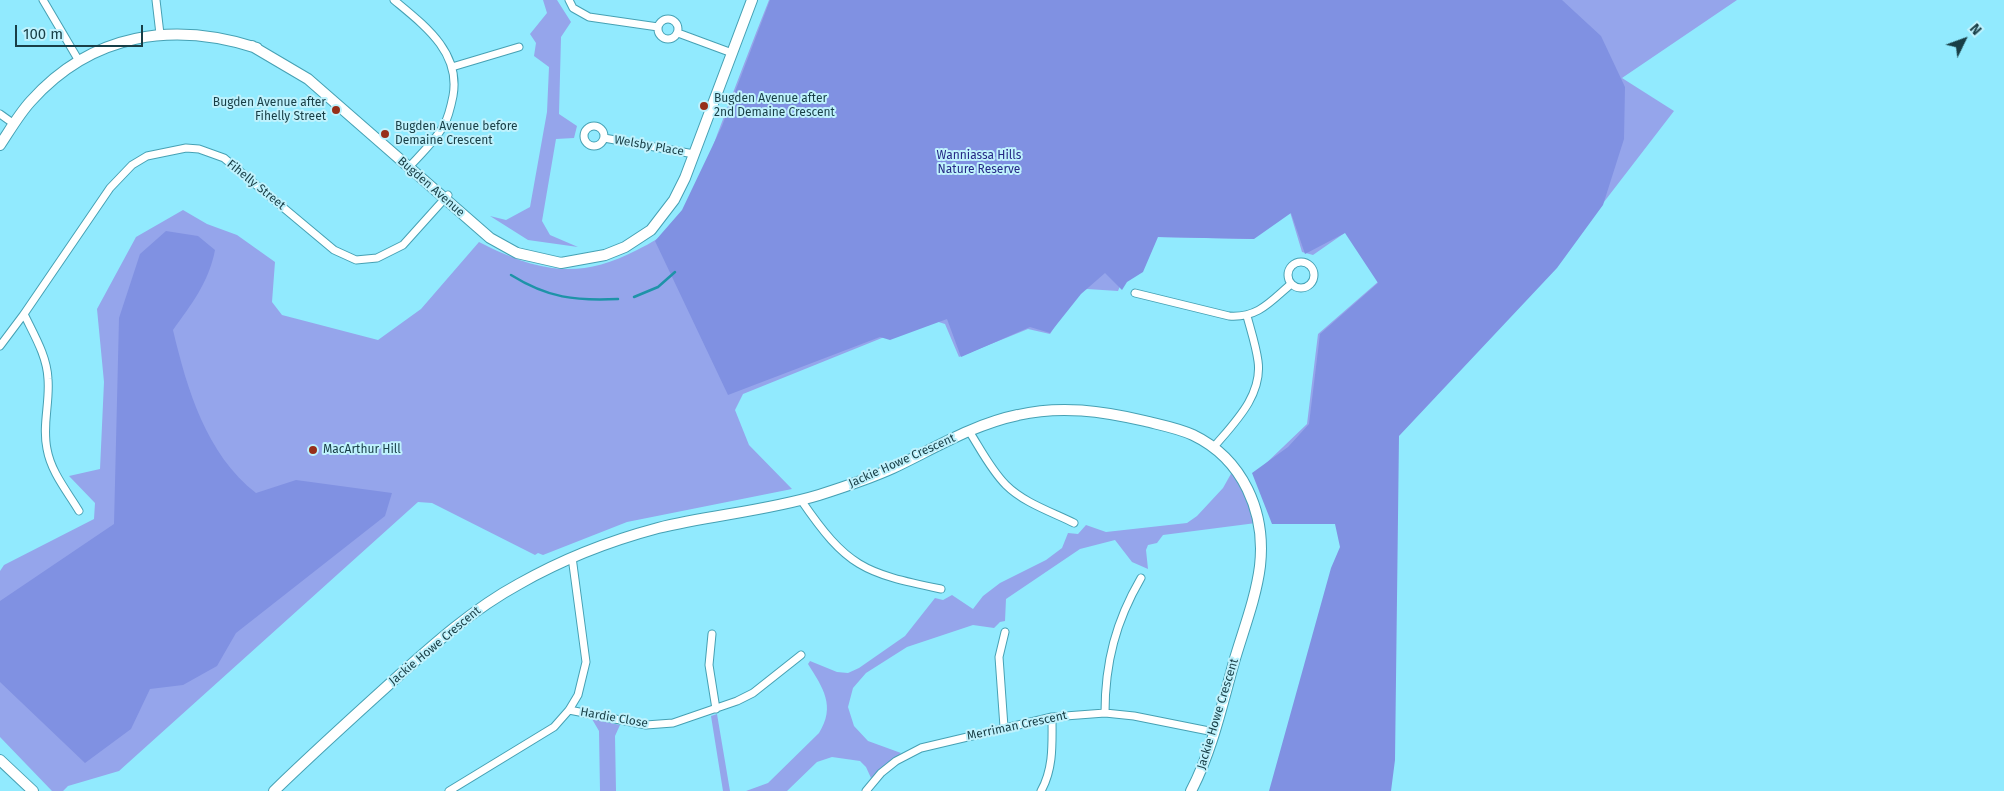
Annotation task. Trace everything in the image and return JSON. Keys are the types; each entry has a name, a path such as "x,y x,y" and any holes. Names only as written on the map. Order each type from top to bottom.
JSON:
{"street":[{"path":"43,0 79,62"},
{"path":"156,0 160,34"},
{"path":"568,0 573,8 589,17 658,27"},
{"name":"Bugden Avenue","path":"0,145 14,124 43,89 79,62 119,43 160,34 201,34 228,39 276,54 299,69 492,236 528,252 575,260 605,255 625,247 651,230 677,197 752,0"},
{"path":"399,2 435,36 446,50 456,80 448,116 435,138 411,165"},
{"path":"671,18 678,24 678,33 673,38 666,39 660,34 658,27 662,20 671,18"},
{"path":"678,33 732,53"},
{"path":"452,66 519,47"},
{"path":"0,114 14,124"},
{"name":"Welsby Place","path":"604,138 694,154"},
{"name":"Fihelly Street","path":"0,346 116,181 132,166 147,156 186,148 200,149 224,158 334,250 356,260 377,258 403,245 447,197"},
{"path":"1135,293 1229,316 1247,316 1263,308 1290,284"},
{"path":"24,314 43,355 48,378 45,431 49,457 55,473 79,511"},
{"path":"1213,448 1244,410 1255,389 1258,361 1247,316"},
{"name":"Jackie Howe Crescent","path":"274,791 331,736 467,617 518,584 572,557 625,537 661,528 801,500 888,470 969,431 1017,415 1064,409 1091,410 1172,428 1190,434 1213,448 1235,468 1251,494 1258,514 1262,545 1258,578 1214,732 1205,761 1192,791"},
{"path":"969,431 997,475 1008,486 1028,500 1074,523"},
{"path":"801,500 834,545 860,565 890,578 941,588"},
{"path":"449,791 554,727 569,710 578,695 586,662 572,557"},
{"path":"1106,713 1108,660 1124,606 1141,578"},
{"path":"1004,727 999,656 1005,632"},
{"path":"712,634 709,665 716,709"},
{"name":"Hardie Close","path":"569,710 629,723 655,725 673,723 716,709 753,693 801,655"},
{"name":"Merriman Crescent","path":"866,791 894,763 921,748 1052,717 1106,713 1134,716 1214,732"},
{"path":"1041,791 1049,771 1052,755 1052,717"},
{"path":"0,760 32,791"}],"green space":[{"path":"543,0 557,0 571,22 561,37 559,114 577,126 574,138 556,139 542,221 550,235 578,247 528,240 490,216 506,220 530,207 547,112 549,67 534,56 536,43 530,34 547,13"},
{"name":"Wanniassa Hills Nature Reserve","path":"769,0 1737,0 1622,78 1674,111 1567,250 1259,470 1307,424 1318,334 1379,281 1346,232 1313,255 1302,252 1290,212 1252,239 1156,237 1122,281 1118,291 1087,289 1077,293 1050,334 1028,329 959,357 945,324 929,319 743,394 735,410 749,445 792,489 627,522 543,555 538,553 535,555 432,503 418,502 119,771 68,786 63,791 52,791 0,737 0,571 4,565 94,519 95,503 69,476 100,469 104,382 97,309 136,237 183,210 207,224 237,235 275,262 272,302 282,315 378,340 421,309 479,242 519,260 557,268 576,269 616,260 662,236 683,215 700,182"},
{"path":"770,0 1562,0 1601,36 1625,87 1624,139 1603,205 1557,268 1399,436 1395,760 1391,791 1269,791 1331,568 1340,547 1335,524 1272,524 1252,473 1288,447 1309,424 1320,334 1378,283 1345,233 1305,254 1291,213 1254,239 1158,237 1143,272 1127,282 1122,290 1105,273 1081,294 1050,333 1030,327 961,357 947,319 890,340 880,337 728,395 655,241 682,210 722,126"},
{"path":"166,231 198,236 215,250 204,283 173,330 185,375 201,419 211,440 239,477 256,493 296,480 392,493 385,516 236,633 217,666 183,685 150,689 131,729 85,763 0,682 0,601 114,524 119,318 140,254"},
{"path":"1232,472 1240,483 1256,523 1163,535 1157,543 1148,545 1146,550 1148,569 1132,562 1115,540 1080,549 1006,599 1005,621 1000,622 994,628 973,625 907,647 866,673 853,688 848,707 854,726 868,741 901,753 871,778 866,767 860,761 832,757 817,762 787,791 746,791 768,783 819,733 824,723 827,714 825,697 823,689 808,664 810,661 837,672 848,673 859,668 905,636 935,598 943,600 952,595 973,609 983,596 1000,583 1046,560 1062,548 1068,533 1078,534 1086,525 1106,532 1187,523 1197,516 1223,488"},
{"path":"717,714 730,791 723,791 711,716"},
{"path":"592,719 620,725 615,736 616,791 600,791 599,731"}],"waterway":[{"path":"634,297 658,287 675,272"},
{"path":"511,275 537,289 562,296 588,299 618,299"}],"place":[{"name":"Bugden Avenue after 2nd Demaine Crescent","path":"704,106"},
{"name":"Bugden Avenue after Fihelly Street","path":"336,110"},
{"name":"Bugden Avenue before Demaine Crescent","path":"385,134"},
{"name":"MacArthur Hill","path":"313,450"}]}
